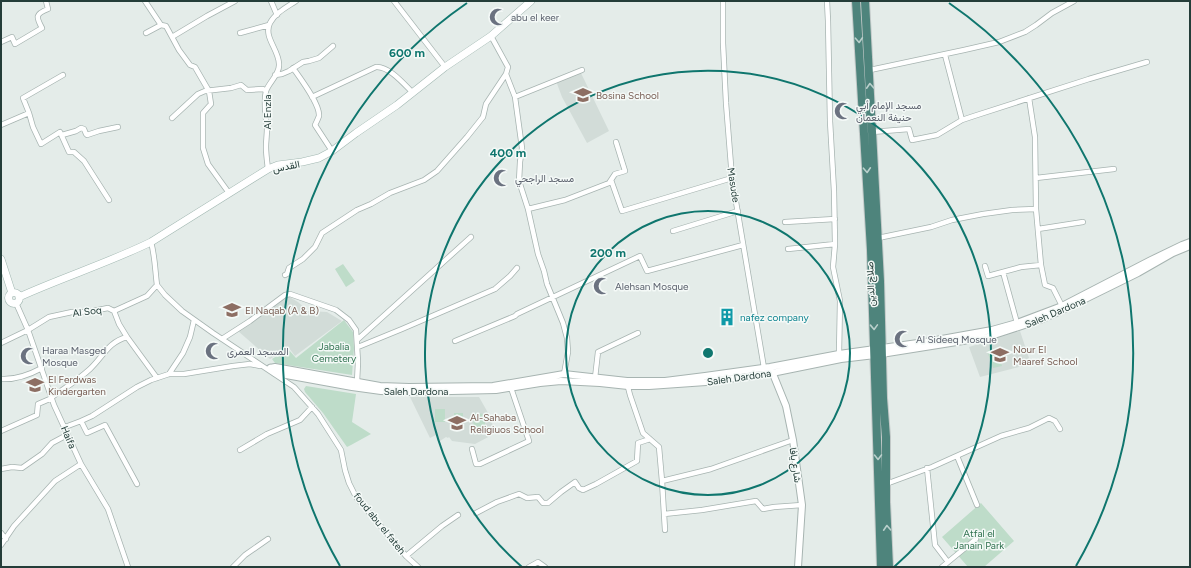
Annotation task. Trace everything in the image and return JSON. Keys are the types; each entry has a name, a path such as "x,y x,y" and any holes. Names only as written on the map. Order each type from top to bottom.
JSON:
{"highway":[{"name":"صلاح الدين","path":"856,1 871,242 886,437 889,567"},
{"name":"صلاح الدين","path":"865,1 870,70 878,238 881,567"}],"main road":[{"name":"القدس","path":"18,300 46,284 133,251 151,242 268,168 319,158 332,151 490,36 531,1"},
{"path":"1,259 11,296 11,303 18,300"},
{"path":"1,302 11,296"}],"street":[{"path":"1,42 12,37 15,44 42,28 37,19 40,12 48,9 46,1"},
{"path":"145,1 161,25 166,26 185,58 190,65 195,67 209,91 211,104 203,113 203,148 208,164 229,193"},
{"path":"222,1 226,6"},
{"path":"172,37 235,1"},
{"path":"271,1 277,14"},
{"path":"240,33 270,25 277,14 296,1"},
{"path":"394,1 445,68"},
{"name":"Masude","path":"723,1 726,95 732,178 743,245 769,369"},
{"path":"827,1 830,121 835,219 833,267 840,301 839,354"},
{"path":"870,70 945,55 999,42 1025,32 1052,13 1074,1"},
{"path":"146,33 161,25"},
{"name":"Al Enzla","path":"268,168 266,146 266,91 280,66 269,35 270,25"},
{"path":"285,275 287,274 289,268 315,247 322,233 357,210 390,193 424,180 437,171 468,137 483,117 486,104 506,74 508,67 490,36"},
{"path":"275,75 282,74 303,62 309,62 319,58 333,46"},
{"path":"945,55 962,120"},
{"path":"872,132 909,129 912,140 936,135 962,120 1147,62"},
{"path":"312,97 376,67 382,66 391,72 413,93"},
{"path":"293,68 318,107 319,116 315,125 332,151"},
{"path":"514,96 582,70"},
{"path":"506,74 514,96 522,148 519,181 528,209 538,254 552,298 563,323 566,338 568,352 564,374"},
{"path":"63,75 24,98 33,127 41,144 60,132 62,135 81,128 84,129 87,135 118,127"},
{"path":"172,118 198,94 205,91 241,86 247,90 263,89 266,91"},
{"path":"1029,98 1035,137 1036,209 1041,264 1045,285 1053,288 1062,306"},
{"path":"1,125 29,112"},
{"path":"62,135 69,152 74,152 84,161 109,200"},
{"path":"528,209 565,200 609,183 615,174 625,171 616,142"},
{"path":"1036,178 1114,169"},
{"path":"611,180 622,211 732,178"},
{"path":"878,238 931,227 952,220 1012,210 1036,209"},
{"path":"672,231 738,211"},
{"path":"785,222 835,219"},
{"path":"1038,229 1083,222"},
{"path":"357,340 471,237"},
{"path":"151,242 154,252 157,285"},
{"name":"Saleh Dardona","path":"267,368 275,367 380,386 409,387 510,386 561,381 627,384 769,369 841,359 966,336 1017,323 1062,306 1151,260 1190,242"},
{"path":"788,249 835,244"},
{"path":"455,342 515,316 640,256 647,271 743,245"},
{"name":"Saleh Dardona","path":"769,369 839,354 879,352 988,337 1034,322 1068,308 1138,273 1173,253 1190,246"},
{"path":"985,266 988,276 1021,267 1041,264"},
{"path":"358,347 402,330 494,289 517,268"},
{"path":"1003,272 1017,323"},
{"name":"foud abu el fateh","path":"157,285 165,295 194,320 294,387 318,414 341,450 349,483 356,497 406,556 418,567"},
{"name":"Al Soq","path":"1,343 28,330 49,317 72,312 88,312 108,308 114,311 147,296 157,285"},
{"path":"222,339 287,294 307,299 336,310 349,320 356,330 358,347 357,382"},
{"name":"Haifa","path":"18,300 52,398 67,435 81,464 108,509 128,567"},
{"path":"114,311 127,337 158,378"},
{"path":"169,374 183,353 190,337 194,320"},
{"path":"595,378 598,352 638,333"},
{"path":"1,431 38,415 38,404 52,398 72,384 92,367 112,344 127,337"},
{"name":"Saleh Dardona","path":"65,427 92,416 137,387 169,374 184,374 250,364 267,368 275,373 381,391 483,391 564,374 627,384"},
{"path":"1,379 12,380 42,368"},
{"name":"شارع يافا","path":"769,369 786,406 793,440 802,505 798,567"},
{"path":"627,384 643,433 659,447 664,530"},
{"path":"472,449 476,464 480,464 529,441 510,386"},
{"path":"240,450 267,434 300,420 312,407"},
{"path":"886,484 957,456 1001,436 1029,428 1049,418 1055,421 1060,429"},
{"path":"81,421 87,433 105,425 137,484"},
{"path":"1,469 12,467 22,468 42,454 52,443 67,435"},
{"path":"476,513 497,502 519,494 527,498 538,497 543,503 548,503 575,482 579,488 583,490 637,461 638,443 650,439"},
{"path":"662,481 710,469 793,440"},
{"path":"957,456 977,505"},
{"path":"1,545 14,526 56,481 81,464"},
{"path":"927,468 935,545 948,562"},
{"path":"664,514 756,502 763,509 802,505"},
{"path":"406,556 442,526 458,515"},
{"path":"1,533 6,539"},
{"path":"233,567 245,555 268,539"},
{"path":"942,567 976,539"},
{"path":"529,567 538,562 545,567"}],"shaded area":[{"path":"580,71 609,131 587,143 562,97 556,81"},
{"path":"286,295 298,302 308,311 327,312 342,321 295,356 289,348 270,359 238,331"},
{"name":"Nour El Maaref School","path":"1020,331 1031,364 980,377 969,347"},
{"name":"Al-Sahaba Religiuos School","path":"410,397 479,397 494,428 494,434 475,444 452,441 449,437 446,437 440,441 436,435 430,438"}],"green space":[{"path":"343,264 355,281 346,287 335,269"},
{"name":"Jabalia Cemetery","path":"344,320 353,332 354,348 352,375 275,363 272,359 288,349 296,358"},
{"path":"996,348 1002,366 993,368 987,351"},
{"name":"Jabalia Cemetery","path":"306,386 356,394 352,422 371,434 347,447 323,413 305,392 304,389"},
{"path":"435,409 445,409 445,422 435,422"},
{"path":"454,413 463,413 463,424 454,424"},
{"path":"474,413 485,414 485,434 473,433"},
{"name":"Atfal el Janain Park","path":"981,503 1014,541 984,567 968,567 942,537"}],"place":[{"name":"abu el keer","path":"498,17"},
{"name":"Bosina School","path":"583,95"},
{"name":"مسجد الإمام أبي حنيفة النعمان","path":"843,111"},
{"name":"مسجد الراجحي","path":"502,178"},
{"name":"Alehsan Mosque","path":"602,286"},
{"name":"El Naqab (A & B)","path":"232,310"},
{"name":"nafez company","path":"727,317"},
{"name":"Al Sideeq Mosque","path":"903,339"},
{"name":"المسجد العمرى","path":"214,351"},
{"name":"Nour El Maaref School","path":"1000,355"},
{"name":"Haraa Masged Mosque","path":"29,356"},
{"name":"El Ferdwas Kindergarten","path":"35,385"},
{"name":"Al-Sahaba Religiuos School","path":"457,423"}]}
